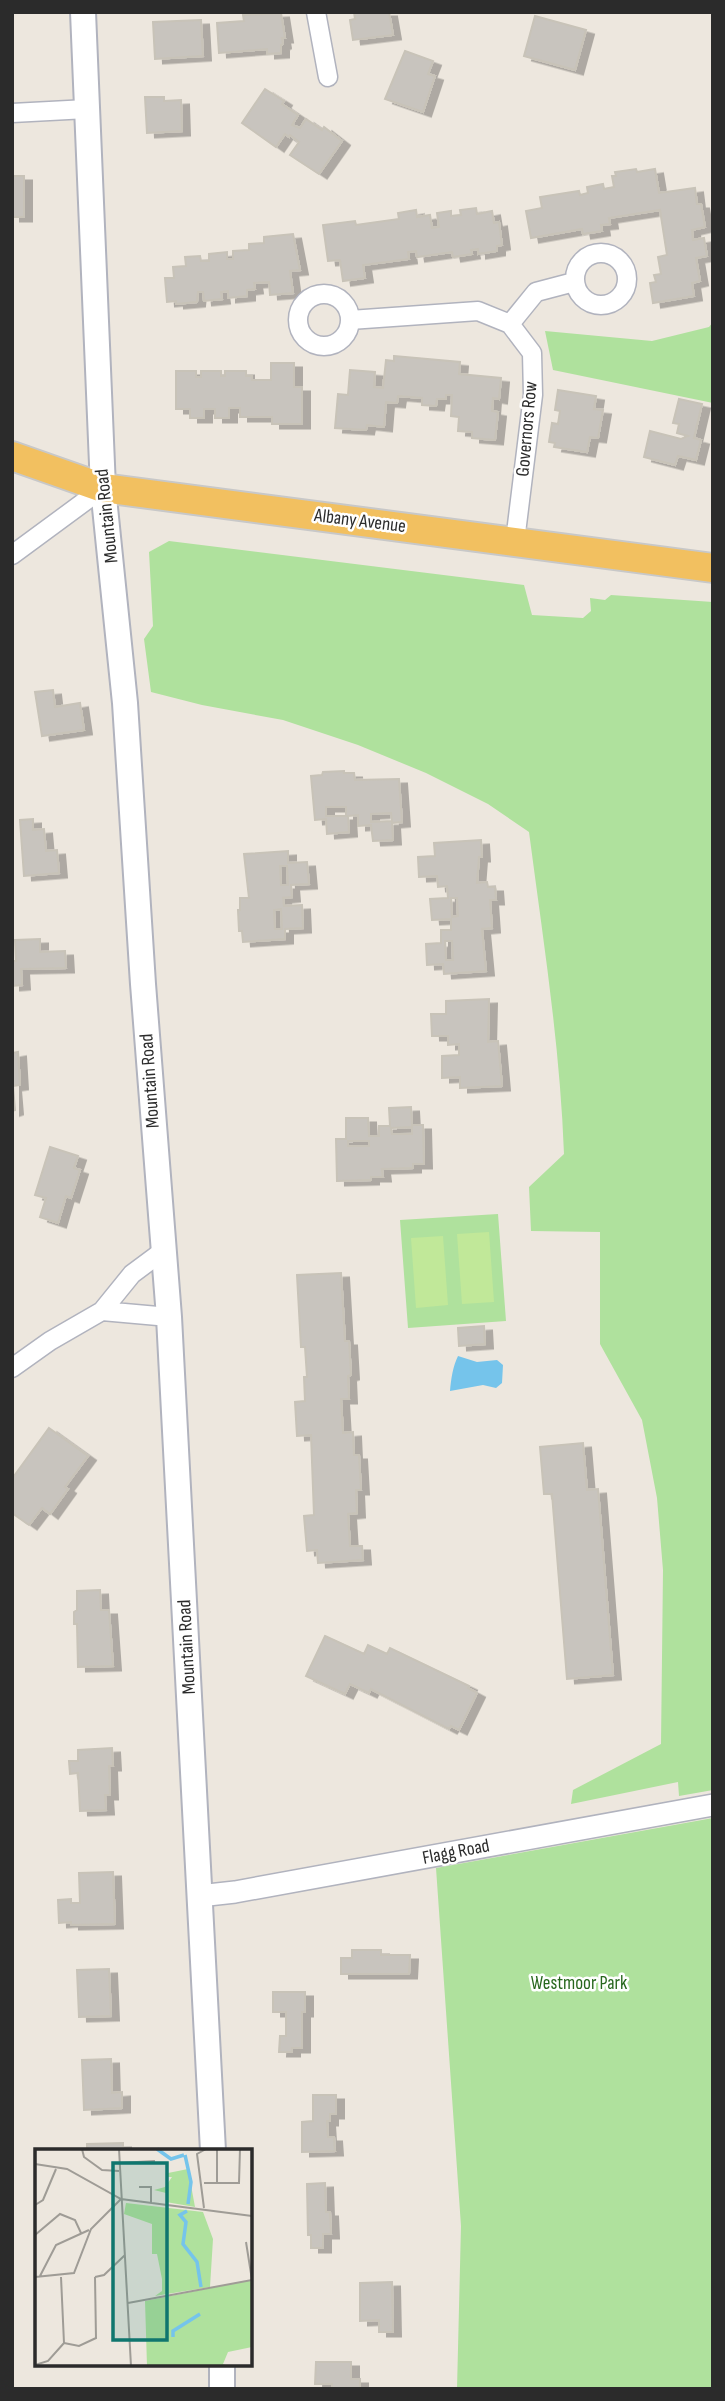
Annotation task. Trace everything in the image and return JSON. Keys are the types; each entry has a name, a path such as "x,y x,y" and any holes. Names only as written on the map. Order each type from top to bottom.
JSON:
{"highway":[{"name":"Albany Avenue","path":"12,456 103,488 713,568"}],"main road":[{"name":"Mountain Road","path":"83,12 103,488 125,703 131,818 169,1317 214,2149"},
{"path":"222,2366 222,2389"}],"street":[{"path":"317,12 328,77"},
{"path":"12,113 87,109"},
{"path":"350,320 478,311 510,324 536,292 574,282"},
{"name":"Governors Row","path":"510,324 531,353 533,395 515,541"},
{"path":"12,555 103,488"},
{"path":"12,1368 50,1341 102,1311 132,1274 163,1251"},
{"path":"102,1311 169,1317"},
{"name":"Flagg Road","path":"199,1896 713,1805"}],"green space":[{"path":"713,322 713,403 553,370 545,331 652,341 709,327"},
{"path":"169,541 524,585 532,615 583,618 591,611 590,598 605,600 611,595 713,602 713,1790 679,1796 678,1782 571,1804 573,1790 661,1744 663,1570 657,1498 642,1420 600,1344 600,1232 531,1231 529,1187 564,1154 555,1032 529,832 488,804 426,773 358,745 283,720 202,705 151,692 144,639 153,626 149,552"},
{"path":"498,1214 506,1321 408,1328 400,1220"},
{"path":"489,1232 494,1302 462,1304 457,1234"},
{"path":"443,1236 448,1305 416,1308 411,1238"},
{"name":"Westmoor Park","path":"713,1818 713,2389 457,2389 461,2226 436,1868"}],"water":[{"path":"458,1356 477,1362 497,1360 503,1365 502,1383 496,1388 483,1385 450,1391"}],"building":[{"path":"354,12 389,12 393,35 353,40 350,20 355,19"},
{"path":"281,13 285,38 282,38 281,53 267,54 267,49 219,53 217,23 244,21 243,15"},
{"path":"535,16 586,30 575,70 524,56"},
{"path":"201,20 203,56 155,59 153,22"},
{"path":"405,51 433,61 428,74 435,76 423,112 385,99"},
{"path":"265,89 284,101 282,104 298,115 292,125 300,128 306,119 322,130 324,127 342,141 319,174 290,155 299,142 290,135 289,137 285,134 276,147 242,123"},
{"path":"145,97 164,97 164,101 181,100 182,131 147,133"},
{"path":"636,169 637,172 655,169 659,193 695,188 705,227 692,230 693,240 704,238 707,256 696,258 700,281 692,283 694,296 653,303 650,283 656,282 654,275 661,274 658,257 667,255 660,210 609,218 610,224 601,225 602,231 583,234 582,229 531,238 526,211 542,208 540,197 579,191 580,195 588,193 587,187 603,184 604,189 614,187 612,176 616,176 615,172"},
{"path":"12,176 24,176 24,217 12,217"},
{"path":"476,208 477,214 492,211 494,223 499,222 502,245 497,246 497,251 478,254 478,249 471,250 472,254 453,257 452,252 417,257 416,251 408,252 409,259 363,265 365,278 343,281 340,260 328,261 323,225 355,221 356,225 399,219 398,213 416,210 417,217 430,215 432,228 439,227 437,213 451,211 451,216 461,215 460,210"},
{"path":"293,234 300,270 290,271 293,293 270,295 269,282 254,283 255,289 247,290 247,296 228,298 228,291 221,292 222,299 204,301 203,292 198,292 197,302 167,302 165,278 174,278 173,267 186,266 185,257 200,256 201,261 209,261 209,254 227,252 227,259 233,259 233,251 249,250 249,244 264,243 264,237"},
{"path":"394,356 460,362 459,374 501,378 499,399 493,398 492,411 498,412 495,440 472,438 472,432 458,431 459,417 451,416 452,395 446,395 446,399 437,399 436,406 422,405 422,398 398,396 397,403 386,402 384,427 367,425 366,430 335,428 338,394 348,395 350,370 375,372 374,387 383,388 386,360 394,361"},
{"path":"271,363 294,363 294,387 302,387 302,424 272,424 272,417 240,417 240,408 229,408 229,418 215,418 215,409 204,409 204,418 190,418 190,409 176,409 176,371 196,371 196,377 201,377 201,371 221,371 221,376 225,376 225,371 246,371 246,376 252,376 252,380 271,380"},
{"path":"558,390 596,396 594,409 603,410 598,438 590,437 587,452 554,447 555,443 549,442 552,423 558,424 560,411 555,410"},
{"path":"679,399 702,404 694,438 701,440 696,460 678,456 675,465 644,457 650,431 681,439 688,436 677,433 679,424 673,423"},
{"path":"53,690 55,707 80,703 84,730 42,736 35,692"},
{"path":"323,772 354,773 355,780 399,779 402,822 392,823 393,840 373,841 371,825 358,826 358,815 348,816 349,832 327,834 326,819 315,820 311,776 322,775","holes":["326,807 346,807 346,816 326,816","391,813 392,821 371,822 371,814"]},
{"path":"33,819 33,830 44,829 46,851 57,850 59,873 24,876 20,820"},
{"path":"481,840 482,857 479,857 477,883 487,882 488,887 495,887 496,900 490,900 492,928 482,929 486,971 444,974 443,964 427,965 426,944 441,943 441,930 451,930 451,919 432,920 430,899 448,898 447,886 438,887 437,876 419,877 418,857 435,856 434,843","holes":["451,898 457,898 458,916 452,917","445,941 452,941 453,960 446,960"]},
{"path":"288,851 288,863 307,862 309,884 291,885 292,897 283,898 284,906 302,905 303,928 285,929 285,939 243,942 242,931 239,931 238,910 240,898 249,898 244,854","holes":["280,866 287,866 288,885 281,885","281,909 282,929 275,929 274,910"]},
{"path":"40,939 40,952 65,951 66,968 21,969 22,985 12,986 12,961 16,961 15,940"},
{"path":"489,999 488,1042 498,1041 502,1086 460,1088 460,1077 442,1078 442,1056 459,1055 459,1044 448,1045 448,1036 432,1036 431,1014 446,1014 446,1001"},
{"path":"18,1052 20,1085 13,1086 15,1110 12,1111 12,1053"},
{"path":"411,1107 412,1125 423,1125 424,1164 413,1164 413,1168 382,1169 383,1177 371,1177 371,1180 337,1181 336,1139 346,1139 346,1118 368,1118 369,1136 379,1136 379,1126 390,1126 389,1108","holes":["412,1127 412,1134 392,1134 391,1128","348,1141 369,1141 369,1146 348,1146"]},
{"path":"50,1147 78,1156 74,1168 80,1170 71,1198 66,1196 58,1223 40,1217 46,1198 35,1195"},
{"path":"341,1273 345,1341 349,1341 351,1375 348,1376 349,1399 341,1399 343,1433 353,1432 354,1455 359,1455 361,1490 356,1490 357,1513 348,1514 350,1546 362,1546 363,1560 318,1563 317,1550 307,1551 304,1516 314,1515 311,1435 297,1436 295,1402 305,1401 304,1377 307,1377 305,1347 301,1347 297,1275"},
{"path":"484,1326 485,1344 459,1346 458,1328"},
{"path":"49,1428 88,1456 65,1487 68,1489 50,1514 42,1508 29,1525 12,1513 12,1474 14,1476"},
{"path":"583,1443 587,1490 598,1489 613,1675 567,1679 552,1494 544,1494 540,1447"},
{"path":"100,1590 101,1610 109,1610 113,1666 78,1667 77,1624 74,1624 77,1591"},
{"path":"325,1636 364,1654 368,1645 387,1654 390,1648 469,1686 468,1688 477,1693 459,1730 451,1726 449,1729 371,1689 369,1693 350,1684 345,1694 306,1676"},
{"path":"112,1748 113,1766 109,1766 110,1795 105,1795 106,1810 80,1811 78,1773 70,1774 69,1761 78,1761 78,1750"},
{"path":"113,1872 115,1924 59,1923 58,1900 71,1899 71,1903 80,1903 79,1873"},
{"path":"352,1950 381,1950 381,1955 410,1955 409,1974 341,1974 341,1958 352,1958"},
{"path":"109,1969 111,2016 79,2017 77,1970"},
{"path":"273,1992 305,1992 302,2048 292,2048 292,2052 279,2052 280,2036 286,2036 286,2012 273,2012"},
{"path":"111,2059 112,2093 122,2092 122,2108 84,2110 82,2060"},
{"path":"313,2095 336,2095 336,2114 330,2114 330,2121 327,2121 328,2137 334,2137 335,2151 302,2152 302,2122 313,2121"},
{"path":"123,2143 123,2149 87,2149 87,2144"},
{"path":"325,2183 326,2212 330,2212 331,2234 323,2234 323,2248 311,2248 311,2235 308,2235 307,2184"},
{"path":"392,2282 393,2332 379,2332 379,2320 360,2321 360,2283"},
{"path":"316,2362 351,2362 351,2379 360,2379 360,2389 332,2389 332,2384 315,2384"}]}
